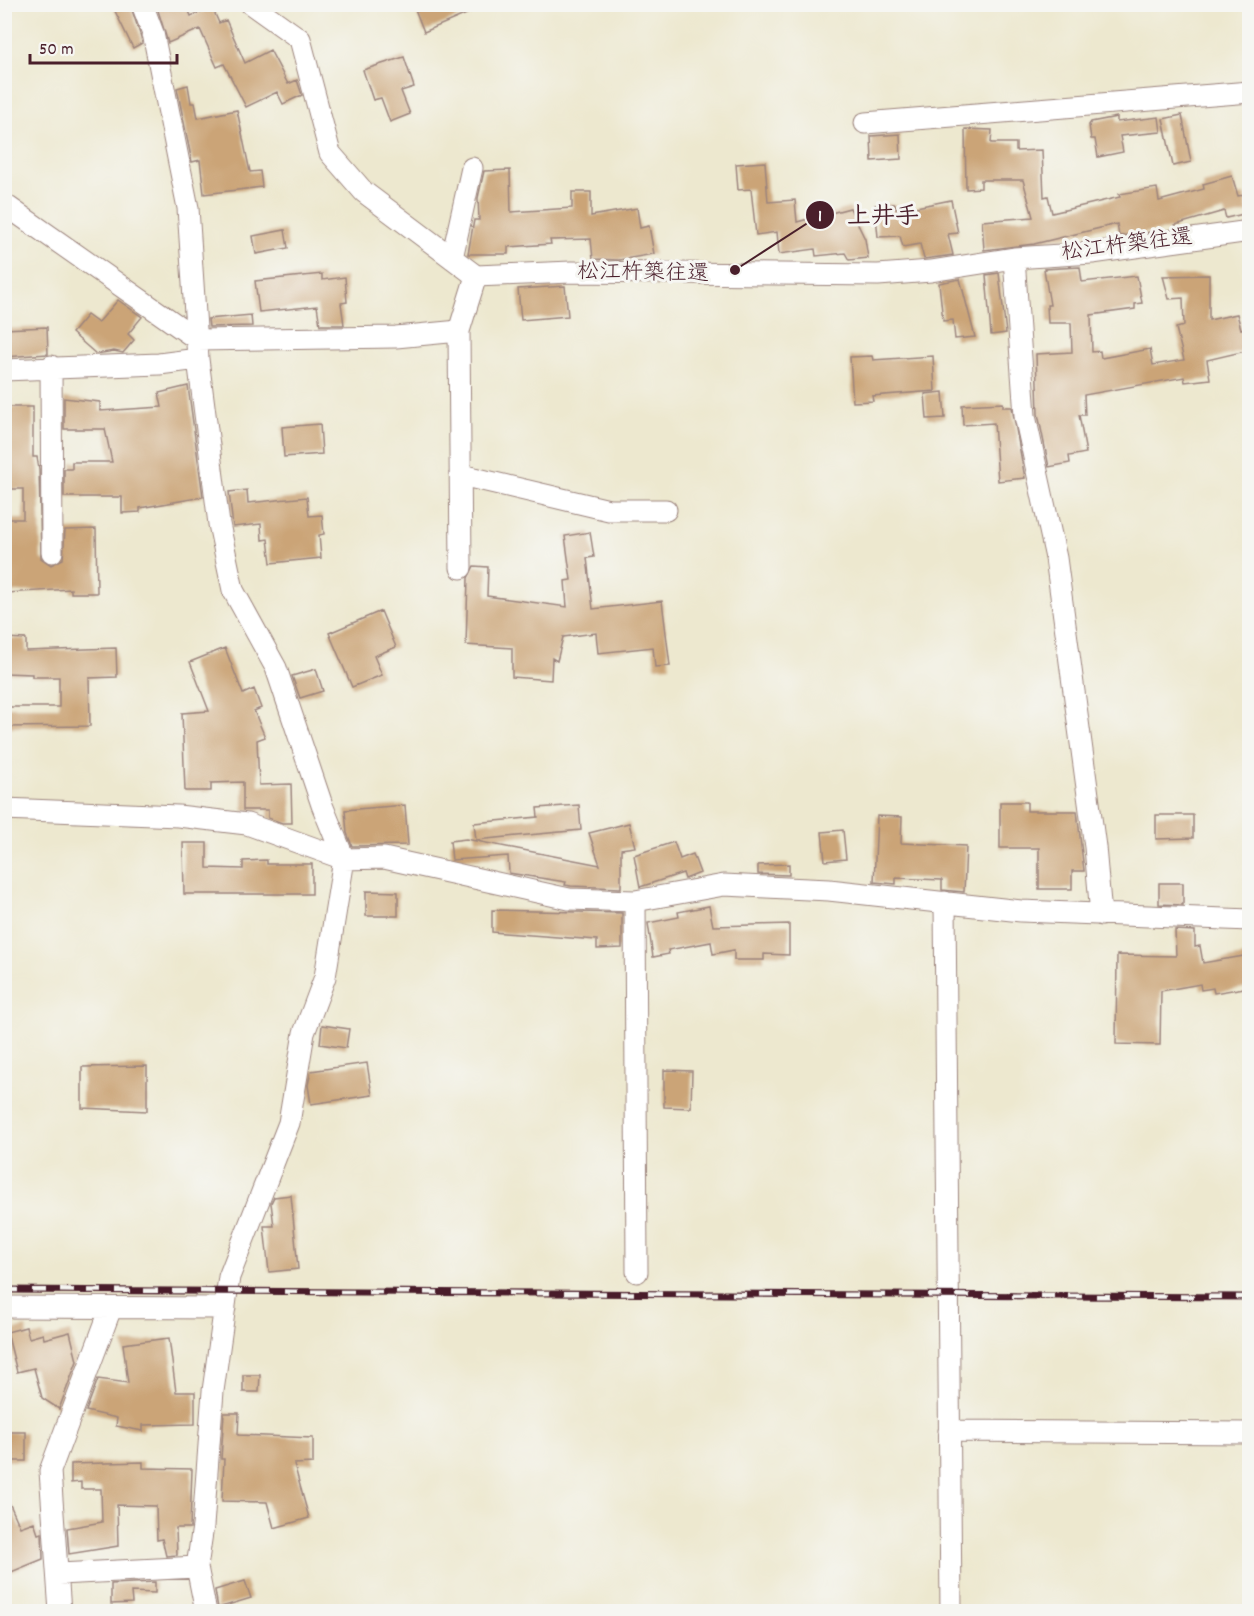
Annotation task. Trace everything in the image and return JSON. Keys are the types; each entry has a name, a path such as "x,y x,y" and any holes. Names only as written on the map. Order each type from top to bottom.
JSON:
{"street":[{"path":"142,4 153,33 188,208 198,350 219,524 233,590 276,668 322,805 344,859 325,977 304,1033 289,1123 229,1277 213,1391 203,1526 197,1567 206,1611"},
{"path":"254,5 300,39 330,153 364,192 476,276 459,331 461,568"},
{"path":"865,123 1250,92"},
{"path":"452,258 472,168"},
{"path":"4,204 198,350"},
{"name":"松江杵築往還","path":"476,276 571,272 878,275 931,271 1014,258 1092,253 1250,231"},
{"path":"1014,258 1025,416 1056,558 1095,847 1101,915"},
{"path":"4,370 51,366 159,364 198,350 459,331"},
{"path":"51,366 52,552"},
{"path":"460,476 609,510 666,510"},
{"path":"4,809 178,816 247,824 344,859 384,858 569,899 635,901 724,885 829,890 1021,911 1250,920"},
{"path":"635,901 637,1272"},
{"path":"945,902 951,1611"},
{"path":"4,1307 225,1308"},
{"path":"60,1611 50,1471 111,1308"},
{"path":"949,1431 1250,1433"},
{"path":"59,1574 197,1567"}],"building":[{"path":"123,4 130,4 141,37 142,43 133,48 114,9"},
{"path":"163,4 186,4 191,16 212,7 219,23 226,20 245,63 270,50 288,84 297,80 302,95 283,104 277,92 246,107 224,64 217,67 200,29 168,43 157,7"},
{"path":"413,4 488,4 488,5 424,32"},
{"path":"404,57 414,87 401,91 410,114 390,122 381,98 373,100 363,70"},
{"path":"188,85 191,103 195,103 198,118 237,110 250,172 260,171 262,187 204,194 200,160 192,162 177,88"},
{"path":"1182,115 1191,162 1173,166 1163,119"},
{"path":"1117,117 1117,122 1159,117 1161,132 1120,136 1123,152 1098,157 1095,139 1091,139 1089,125 1091,122"},
{"path":"965,129 992,130 991,143 1016,143 1016,151 1042,150 1044,197 1048,196 1052,213 1120,197 1119,194 1157,188 1159,201 1204,189 1203,184 1232,176 1238,196 1244,195 1248,213 1226,218 1224,211 1175,225 1175,229 1119,236 1117,224 1034,244 984,250 982,221 1033,217 1023,180 981,180 981,188 966,189"},
{"path":"900,134 901,159 872,161 871,136"},
{"path":"765,162 768,202 795,200 797,222 850,208 865,239 868,258 849,260 845,253 816,256 815,249 779,254 777,232 756,235 751,189 738,190 736,164"},
{"path":"510,170 511,212 572,208 572,192 591,192 591,216 637,208 640,228 649,226 654,254 619,260 593,259 591,239 550,240 551,244 508,247 508,254 468,254 474,220 479,220 478,198 484,171"},
{"path":"951,200 958,233 948,234 953,255 924,259 920,244 903,247 900,236 878,237 875,205 895,204 897,211"},
{"path":"285,230 288,248 256,254 253,236"},
{"path":"1080,267 1082,282 1137,276 1142,303 1135,304 1135,309 1091,315 1092,352 1100,351 1101,358 1150,349 1153,365 1184,360 1176,328 1184,326 1183,298 1169,299 1163,276 1209,275 1209,320 1237,314 1241,329 1250,327 1250,350 1207,360 1210,379 1185,382 1184,377 1084,395 1085,415 1079,415 1086,453 1069,456 1070,463 1049,467 1038,414 1036,354 1072,352 1071,323 1048,323 1047,305 1050,305 1044,269"},
{"path":"999,273 1006,333 991,335 986,275"},
{"path":"322,274 322,280 345,277 347,302 341,303 344,325 320,325 317,306 259,312 255,281"},
{"path":"960,279 975,337 955,339 953,320 943,321 939,283"},
{"path":"565,286 568,316 521,320 518,289"},
{"path":"118,300 142,317 128,334 134,340 123,353 114,351 96,354 72,333 87,315 98,323"},
{"path":"251,315 252,326 209,327 208,319"},
{"path":"47,327 48,354 4,357 4,329"},
{"path":"872,356 873,360 933,356 935,391 872,396 873,401 853,402 850,357"},
{"path":"188,386 203,497 140,508 140,512 122,513 122,497 64,497 64,469 72,469 72,462 112,462 105,429 64,429 64,398 100,402 100,411 162,407 159,393"},
{"path":"943,392 945,418 927,419 925,394"},
{"path":"1003,403 1003,407 1012,407 1025,478 998,481 994,423 963,425 962,405"},
{"path":"4,407 33,407 33,457 37,457 39,469 41,558 51,565 63,559 65,530 96,529 97,593 71,593 71,589 6,593 4,519 23,519 23,489 9,489 9,483 4,483"},
{"path":"320,424 322,454 284,457 282,427"},
{"path":"247,490 248,503 307,497 309,516 322,515 324,534 319,535 321,558 271,563 268,539 262,540 261,524 233,527 229,492"},
{"path":"590,532 594,557 587,558 593,609 662,601 670,666 655,667 653,647 598,653 596,633 563,637 557,661 552,658 551,680 512,677 512,648 466,645 468,578 474,566 488,567 487,596 567,607 565,581 571,580 565,536"},
{"path":"381,611 396,647 374,656 382,675 352,687 329,633"},
{"path":"4,638 26,639 26,651 116,648 117,677 89,678 90,726 4,727 4,707 59,707 59,677 32,677 32,674 4,673"},
{"path":"225,648 243,694 254,689 261,708 254,711 265,737 257,740 259,785 291,784 292,823 282,823 268,818 268,810 243,810 243,782 211,783 211,791 185,791 182,713 209,711 190,662"},
{"path":"316,669 323,691 300,698 292,676"},
{"path":"1000,802 1027,802 1027,811 1077,811 1084,871 1072,871 1072,889 1039,889 1039,848 1000,848"},
{"path":"405,805 408,845 352,846 347,833 345,810"},
{"path":"579,805 581,830 476,840 474,823 538,817 537,808"},
{"path":"1156,815 1193,815 1193,838 1156,839"},
{"path":"877,816 902,817 901,843 966,846 964,892 942,890 942,880 896,878 896,884 874,882"},
{"path":"629,823 635,847 621,849 621,888 571,886 565,885 566,882 509,873 508,856 452,860 450,841 466,839 600,865 589,833"},
{"path":"843,830 846,859 825,861 822,832"},
{"path":"674,842 680,859 693,854 700,873 685,879 683,873 640,887 634,855"},
{"path":"183,843 207,843 207,868 243,869 243,861 267,860 267,864 312,864 312,894 184,894"},
{"path":"789,864 789,875 758,874 758,865"},
{"path":"1159,883 1183,883 1183,905 1159,904"},
{"path":"366,891 398,892 398,916 366,916"},
{"path":"709,906 713,926 789,924 789,955 764,954 764,960 734,960 734,950 713,954 711,942 668,950 669,954 653,957 648,923 679,917 678,912"},
{"path":"492,910 622,913 622,948 597,949 597,940 492,932"},
{"path":"1175,930 1195,931 1195,947 1200,946 1203,963 1250,955 1250,987 1214,993 1213,988 1201,990 1200,984 1161,991 1160,1045 1116,1044 1117,955 1176,956"},
{"path":"322,1025 349,1029 346,1048 320,1044"},
{"path":"367,1063 372,1095 311,1104 308,1085 311,1071"},
{"path":"147,1066 147,1111 82,1108 82,1067"},
{"path":"664,1070 692,1071 691,1108 664,1107"},
{"path":"291,1195 298,1269 269,1272 264,1226 274,1226 271,1203 274,1197"},
{"path":"26,1327 29,1338 43,1334 44,1339 70,1332 77,1361 59,1409 42,1398 34,1368 17,1372 7,1332"},
{"path":"169,1338 176,1392 195,1392 195,1424 143,1425 143,1431 116,1426 117,1418 86,1411 98,1379 128,1383 123,1344"},
{"path":"243,1375 260,1375 259,1392 243,1392"},
{"path":"224,1413 239,1413 238,1435 313,1438 313,1463 294,1464 309,1518 274,1528 267,1502 222,1501 224,1459 221,1459"},
{"path":"4,1432 26,1432 26,1461 4,1461"},
{"path":"143,1462 143,1468 192,1469 190,1528 176,1528 177,1555 166,1556 162,1539 157,1540 156,1506 117,1505 118,1546 69,1554 67,1528 102,1522 101,1489 81,1489 81,1482 71,1483 71,1464"},
{"path":"4,1491 20,1527 34,1522 38,1534 42,1533 43,1559 4,1575"},
{"path":"245,1581 251,1598 218,1608 215,1590"},
{"path":"155,1582 155,1593 131,1592 132,1603 111,1604 111,1584"}],"railway":[{"path":"4,1290 1250,1297"}],"place":[{"name":"上井手","path":"735,270"}]}
